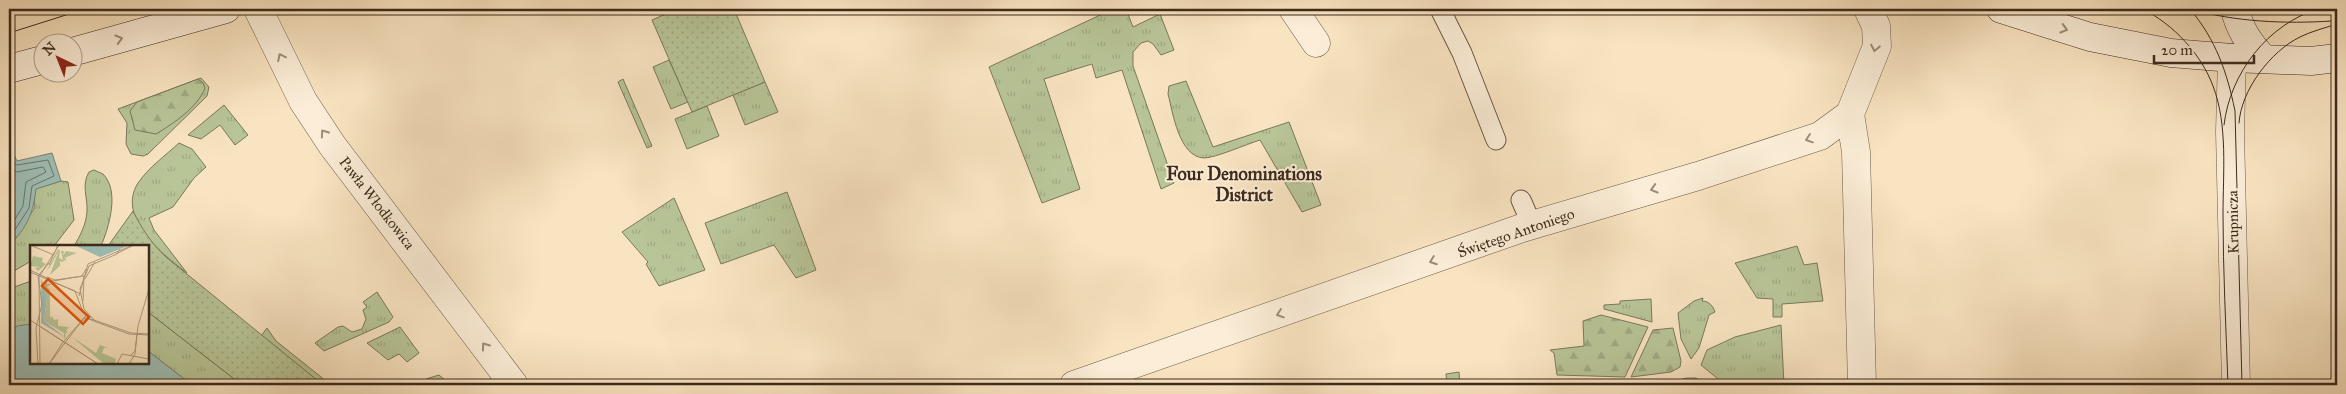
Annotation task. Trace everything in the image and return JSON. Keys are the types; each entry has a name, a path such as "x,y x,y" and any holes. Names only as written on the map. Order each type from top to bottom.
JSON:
{"street":[{"path":"82,49 226,9"},
{"name":"Pawła Włodkowica","path":"258,9 303,101 332,144 514,385"},
{"path":"1293,9 1316,43"},
{"path":"1862,385 1856,152 1850,114 1877,46 1876,26 1868,9"},
{"path":"2001,9 2098,38 2172,53 2232,58 2311,61 2337,58"},
{"path":"2235,9 2251,46 2264,59"},
{"name":"Krupnicza","path":"2232,58 2230,132 2236,385"},
{"path":"9,69 32,63"},
{"name":"Świętego Antoniego","path":"1074,385 1532,226 1707,174 1820,136 1850,114"}],"lane":[{"path":"1440,9 1462,53 1496,140"},
{"path":"1521,200 1532,226"}],"green space":[{"path":"677,9 734,9 765,82 692,112 652,20"},
{"path":"1113,9 1126,9 1133,27 1160,14 1174,50 1161,55 1153,44 1148,41 1141,43 1133,52 1133,66 1174,183 1161,189 1122,70 1096,78 1092,64 1044,79 1080,189 1042,203 989,67"},
{"path":"669,60 688,102 671,109 653,67"},
{"path":"201,78 209,87 207,96 148,154 143,156 131,154 126,144 127,123 118,109"},
{"path":"198,79 205,88 196,102 184,114 156,134 135,130 130,111 137,102"},
{"path":"623,79 652,146 647,148 618,82"},
{"path":"1186,81 1213,147 1289,122 1321,205 1302,212 1260,140 1209,157 1195,156 1178,133 1168,94 1169,86"},
{"path":"765,82 778,112 745,125 733,95"},
{"path":"224,105 248,135 235,145 220,125 201,139 188,135"},
{"path":"707,106 719,136 687,149 675,119"},
{"path":"179,143 192,149 206,167 194,178 173,207 149,218 154,230 187,273 155,246 145,234 133,209 133,196 142,177"},
{"path":"94,170 103,174 108,181 112,199 110,219 101,245 74,245 86,217 85,182 89,172"},
{"path":"61,181 68,182 74,220 55,245 30,245 30,262 9,274 9,246 34,209 35,189"},
{"path":"787,192 816,270 796,278 774,245 721,264 705,223"},
{"path":"674,198 705,270 659,286 646,264 648,262 622,232"},
{"path":"133,211 147,235 166,257 323,385 242,385 149,313 149,245 109,245"},
{"path":"1797,246 1804,265 1817,263 1823,301 1782,304 1782,317 1773,317 1773,299 1757,298 1735,263"},
{"path":"30,281 30,324 17,327 9,335 9,289"},
{"path":"377,292 393,317 389,322 324,351 315,343 338,327 343,326 352,332 362,329 366,319 363,310 367,307 363,302"},
{"path":"1703,298 1702,301 1710,304 1715,312 1709,315 1699,348 1691,359 1681,339 1678,313 1694,301"},
{"path":"1651,299 1652,322 1604,309 1604,305 1620,304 1620,301"},
{"path":"149,313 242,385 192,385 149,352"},
{"path":"1601,315 1648,327 1625,377 1557,375 1554,353 1550,350 1584,346 1583,321"},
{"path":"1781,325 1784,385 1730,385 1723,383 1701,365 1707,350 1735,337"},
{"path":"400,327 419,353 407,362 399,354 388,360 367,343"},
{"path":"267,328 276,341 331,385 323,385 261,336"},
{"path":"1673,328 1681,361 1680,367 1671,372 1631,377 1653,330"},
{"path":"1459,372 1460,385 1447,385 1446,374"},
{"path":"439,375 451,385 425,385 426,379"},
{"path":"1687,378 1696,378 1706,385 1656,385"}],"water":[{"path":"52,153 61,181 36,189 28,220 9,246 9,156 14,155 17,161"},
{"path":"30,324 30,364 149,364 149,352 192,385 9,385 9,335 17,326"}],"tram line":[{"path":"9,11 17,9"},
{"path":"9,33 85,9"},
{"path":"2143,9 2176,32 2194,52 2208,74 2218,101 2224,149 2223,214 2228,385"},
{"path":"2190,9 2214,45 2224,70 2235,111 2242,385"},
{"path":"2190,9 2225,17 2261,21 2332,21"},
{"path":"2224,125 2234,87 2254,53 2283,26 2300,16 2318,9"},
{"path":"2239,123 2245,98 2259,73 2268,62 2289,43 2314,31 2337,24"}],"district":[{"name":"Four Denominations District","path":"1244,184"}]}
